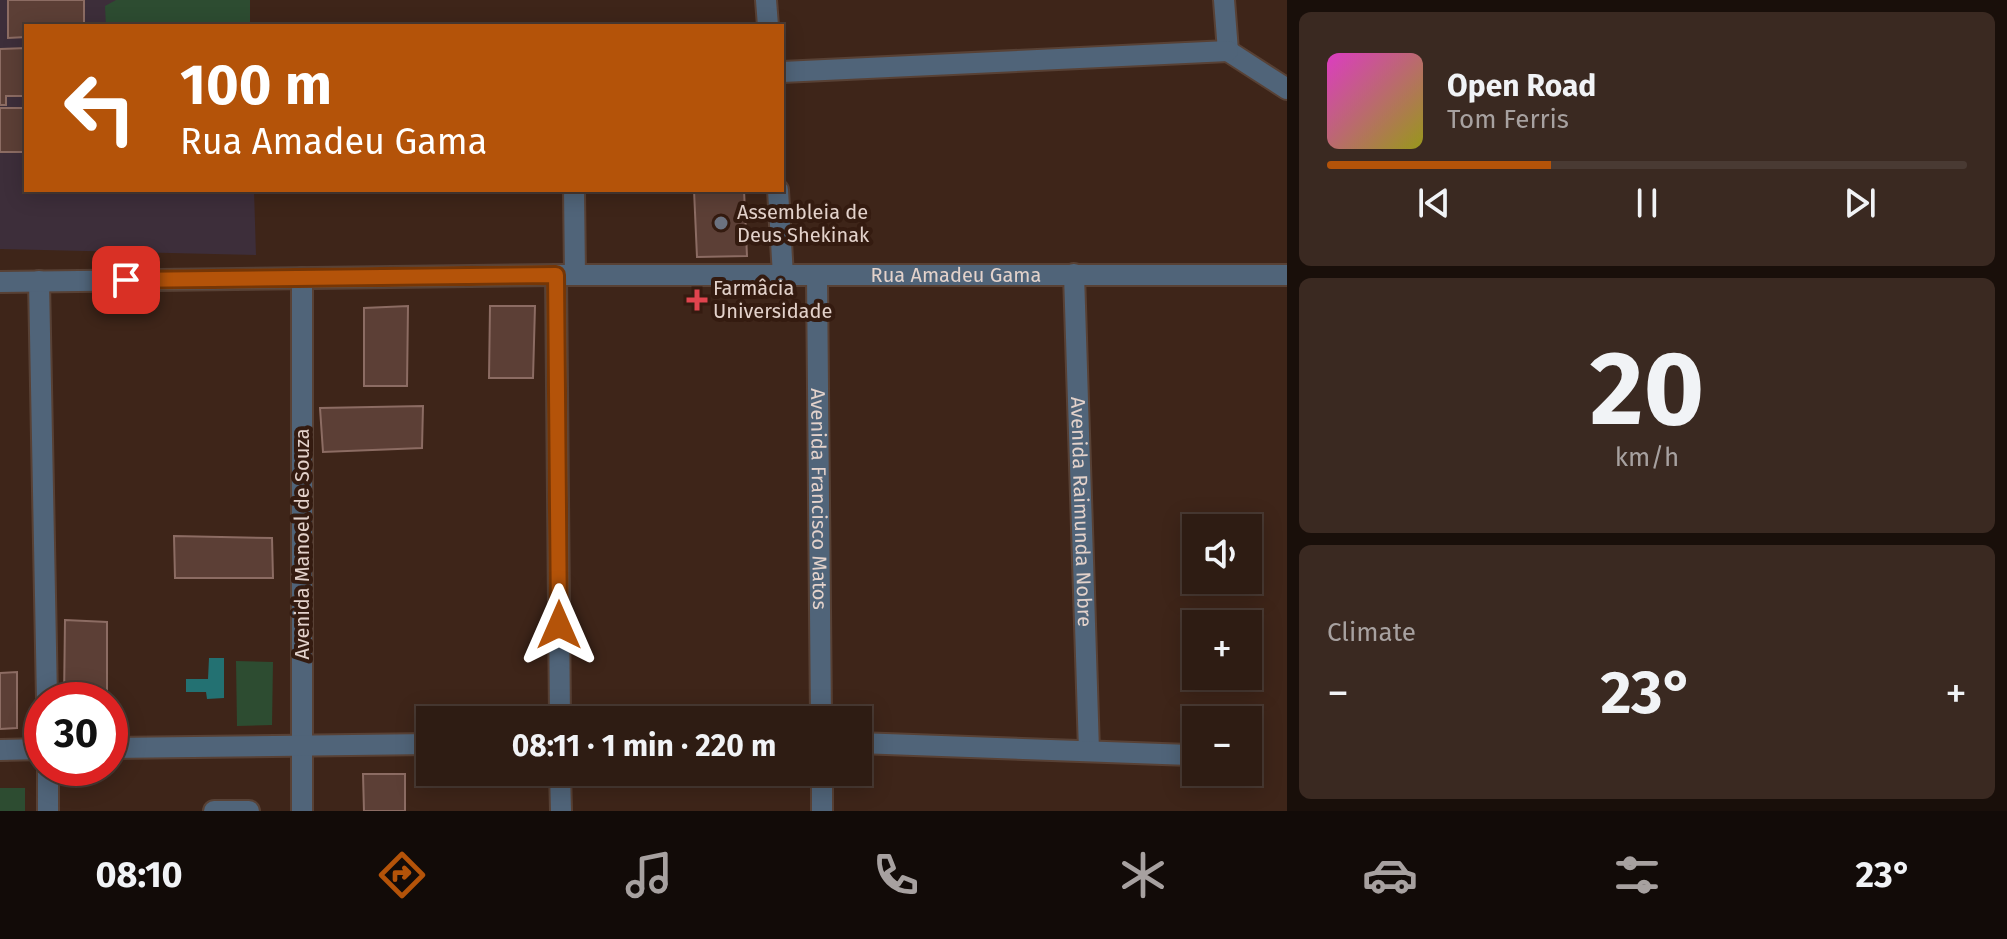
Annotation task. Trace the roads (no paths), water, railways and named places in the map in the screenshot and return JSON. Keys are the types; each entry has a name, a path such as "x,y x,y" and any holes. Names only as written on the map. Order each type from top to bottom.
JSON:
{"street":[{"path":"766,0 768,24"},
{"path":"1224,0 1228,51"},
{"path":"784,72 1228,51 1287,89"},
{"path":"560,706 566,275 574,192"},
{"path":"778,192 783,276"},
{"name":"Avenida Raimunda Nobre","path":"1074,274 1089,751"},
{"name":"Rua Amadeu Gama","path":"0,282 566,275 1287,275"},
{"name":"Avenida Francisco Matos","path":"817,277 821,706"},
{"name":"Avenida Manoel de Souza","path":"302,278 302,811"},
{"path":"39,281 47,682"},
{"path":"872,743 1182,755"},
{"path":"128,748 416,744"},
{"path":"0,750 24,749"},
{"path":"48,786 48,811"},
{"path":"560,786 561,811"},
{"path":"822,786 822,811"},
{"path":"214,811 249,811"}],"water":[{"path":"209,658 224,658 224,698 207,699 206,692 186,692 186,679 208,679"}],"place":[{"name":"Assembleia de Deus Shekinak","path":"721,223"},
{"name":"Farmâcia Universidade","path":"697,300"}]}
